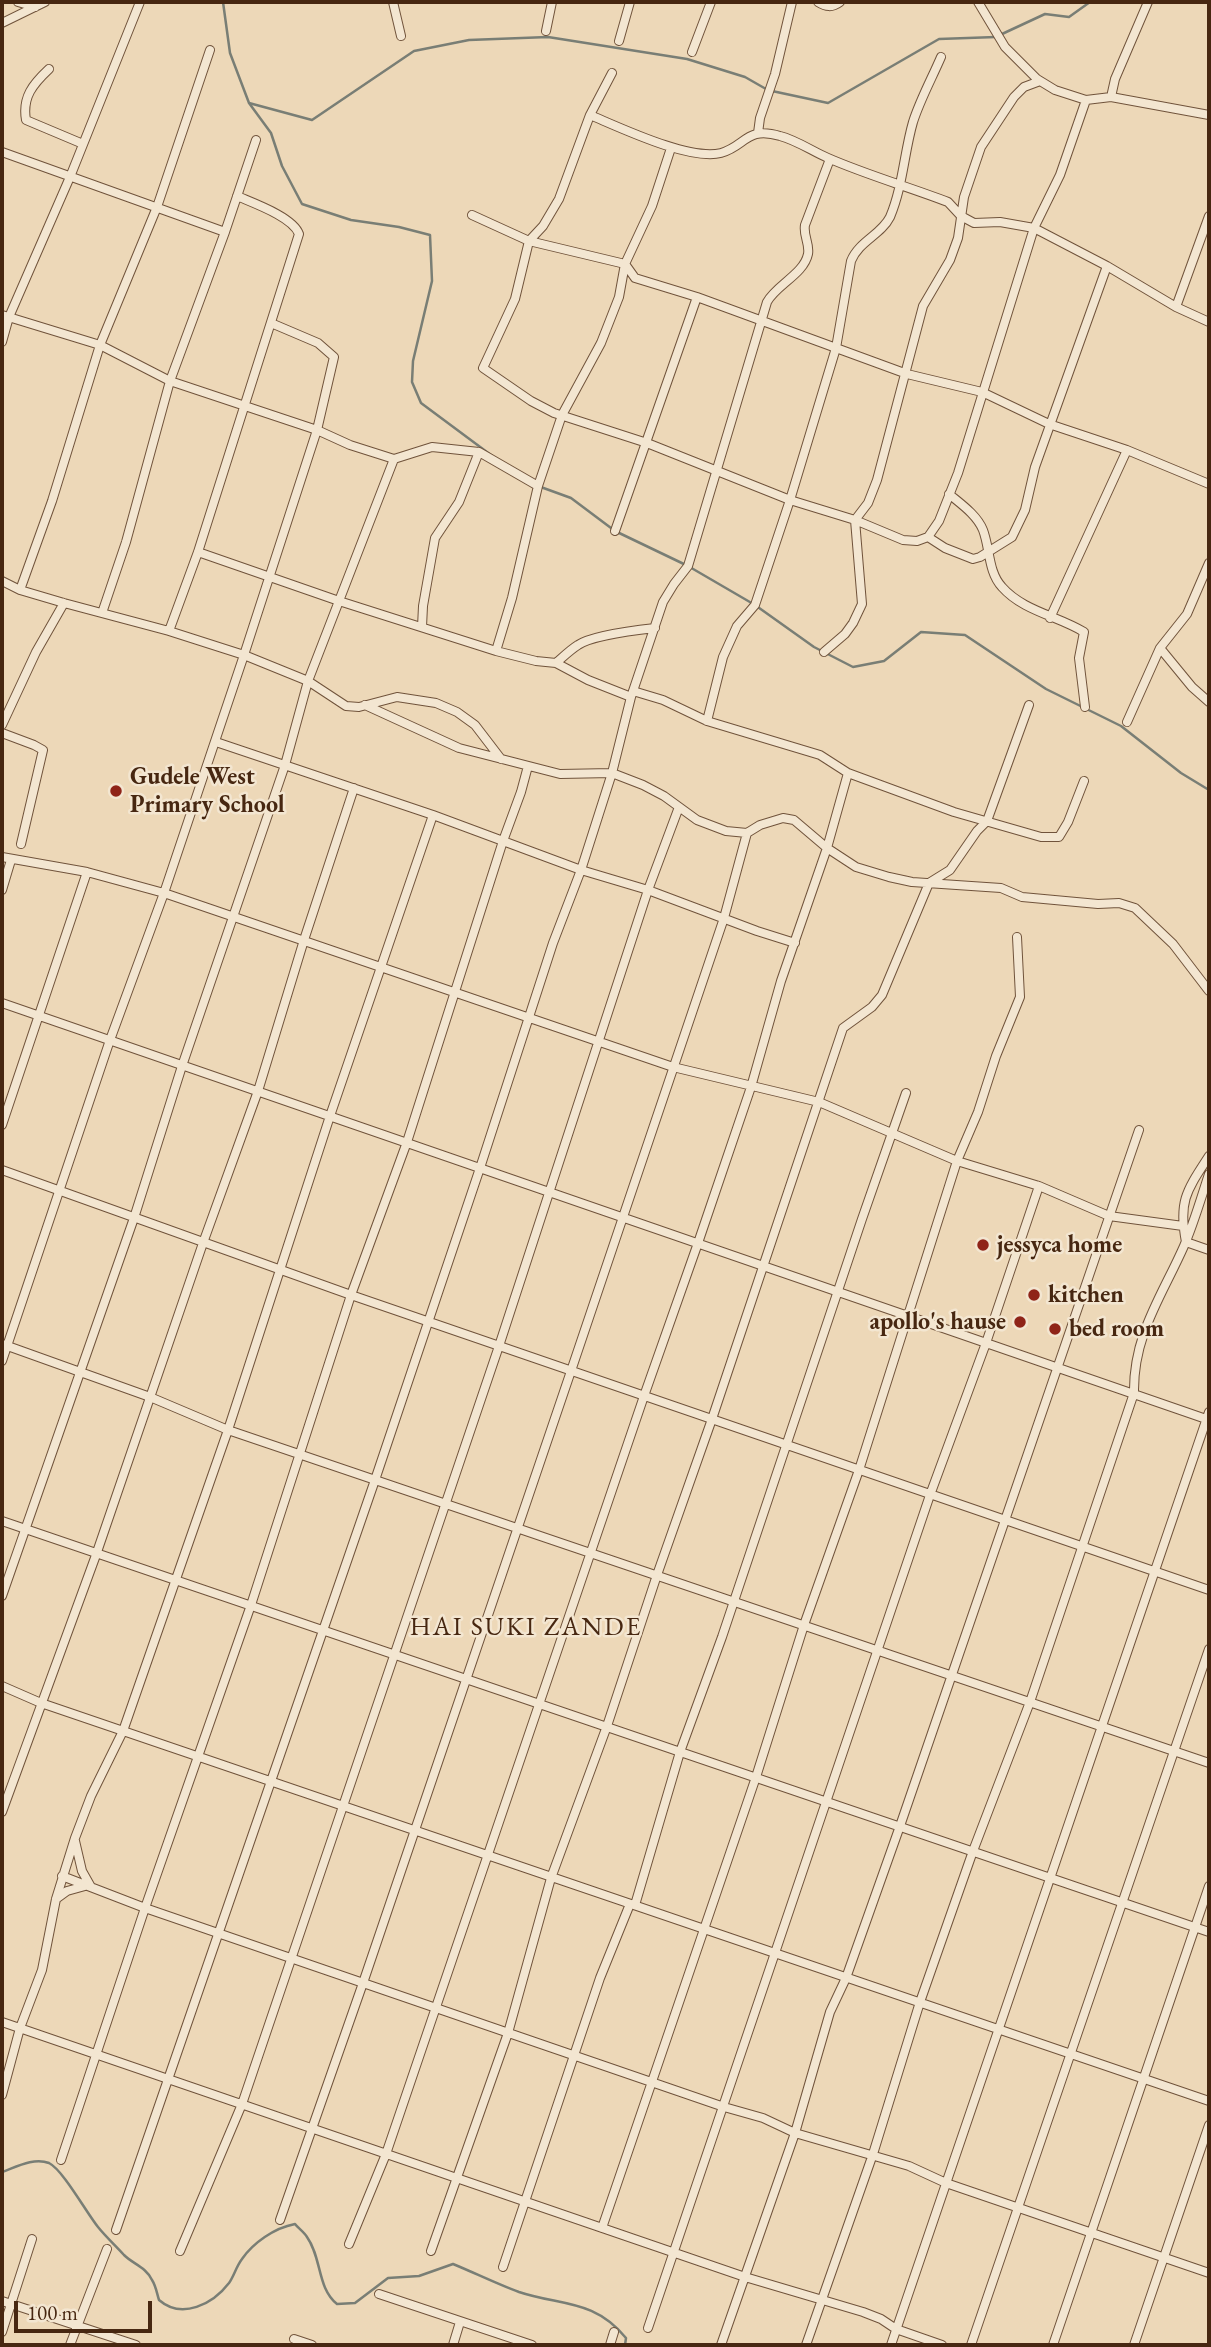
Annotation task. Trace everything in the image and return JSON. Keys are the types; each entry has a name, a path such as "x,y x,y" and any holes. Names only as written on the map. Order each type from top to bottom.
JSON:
{"street":[{"path":"18,2 35,7"},
{"path":"2,23 46,2"},
{"path":"2,342 6,316 70,177 140,2"},
{"path":"393,2 401,36"},
{"path":"546,31 552,2"},
{"path":"619,40 630,2"},
{"path":"692,52 711,2"},
{"path":"758,133 792,2"},
{"path":"818,2 829,7 839,2"},
{"path":"978,2 1005,47 1040,81 1055,90 1086,100 1111,97 1209,115"},
{"path":"1111,97 1118,71 1148,2"},
{"path":"19,590 52,501 100,345 158,207 210,50"},
{"path":"707,721 723,657 737,626 755,605 790,500 836,348 848,273 856,250 886,223 901,184 913,122 941,57"},
{"path":"49,69 29,91 26,120 83,144"},
{"path":"612,73 590,115 559,199 543,226 529,241 514,299 483,368 531,401 562,415 647,443 790,500 855,520 903,540 917,541 928,537 939,521 958,474 1034,228 1060,175 1086,100"},
{"path":"824,652 853,623 862,604 855,520 868,503 877,480 923,306 950,260 958,238 971,175 981,147 995,122 1024,87 1040,81"},
{"path":"590,115 671,148 722,153 758,133 781,136 830,159 948,202 961,216 974,223 1000,222 1034,228 1209,323"},
{"path":"102,613 126,541 170,382 256,140"},
{"path":"496,651 512,598 538,486 562,415 601,342 618,297 625,264 652,206 671,148"},
{"path":"2,152 225,232"},
{"path":"116,2230 324,1630 553,943 581,870 612,774 632,694 663,602 688,566 715,470 771,295 804,263 808,255 805,226 830,159"},
{"path":"169,631 198,552 299,234 298,229 279,216 237,196"},
{"path":"472,215 529,241 625,264 635,278 698,297 907,374 982,392 1049,424 1127,450 1209,484"},
{"path":"1176,307 1209,216"},
{"path":"928,537 945,548 973,559 1006,542 1018,526 1049,424 1107,266"},
{"path":"615,531 698,297"},
{"path":"6,316 100,345 170,382 246,405 317,430 350,445 394,459 432,447 479,452 538,486"},
{"path":"2,1362 4,1345 216,742 317,430 334,356 318,343 271,323"},
{"path":"1050,618 1127,450"},
{"path":"422,626 435,538 459,502 479,452"},
{"path":"2,1596 134,1218 232,916 285,765 308,681 394,459"},
{"path":"949,494 974,516 983,529 996,577 1002,588 1050,618 1084,632 1079,657 1086,707"},
{"path":"198,552 496,651 536,662 556,663 578,676 632,694 663,700 707,721 820,755 848,773 954,812 1041,837 1059,836 1068,822 1084,780"},
{"path":"1127,723 1160,648 1188,614 1209,563"},
{"path":"2,581 19,590 244,654 308,681 346,706 365,705 397,697 436,703 457,712 475,725 501,759"},
{"path":"2,725 36,652 64,603"},
{"path":"556,663 588,640 655,628"},
{"path":"1160,648 1192,687 1209,702"},
{"path":"365,705 459,748 560,774 612,774 643,785 697,820 726,831 747,833 760,825 783,818 794,820 827,848 856,867 889,877 1001,888 1022,897 1098,904 1119,903 1135,908 1173,944 1209,991"},
{"path":"430,2251 508,2033 551,1878 607,1726 843,1028 872,1007 883,995 929,883 950,870 987,821 1029,705"},
{"path":"2,733 43,750 21,844"},
{"path":"216,742 796,943"},
{"path":"61,2160 145,1908 251,1605 351,1295 407,1142 503,841 522,792 528,766"},
{"path":"349,2244 355,2223 386,2154 751,1087 781,981 827,848 848,773"},
{"path":"2,1812 96,1555 203,1242 258,1091 354,788"},
{"path":"180,2251 242,2104 499,1346 648,890 679,807"},
{"path":"2,2095 20,2028 42,1970 62,1876 91,1796 123,1731 228,1430 278,1270 433,815"},
{"path":"280,2220 572,1371 724,918 747,833"},
{"path":"2,890 6,858 87,872 164,893 673,1067 819,1102 957,1161 1039,1186 1109,1216 1183,1226"},
{"path":"2,1125 87,872"},
{"path":"602,2228 756,1777 804,1625 859,1470 957,1161 1020,997 1017,937"},
{"path":"2,1003 1208,1418 891,2345"},
{"path":"503,2267 600,1978 633,1904 681,1752 906,1093"},
{"path":"721,2345 795,2133 830,2012 846,1978 900,1826 1139,1130"},
{"path":"1186,1242 1182,1205 1209,1156"},
{"path":"2,1170 278,1270 1209,1591"},
{"path":"806,2345 873,2154 920,2002 973,1851 1030,1702 1134,1392 1133,1369 1138,1349 1149,1318 1186,1242 1209,1174"},
{"path":"648,2328 930,1495 986,1343 1039,1186"},
{"path":"1186,1242 1209,1250"},
{"path":"4,1345 150,1396 228,1430 1209,1763"},
{"path":"2,1521 1209,1932"},
{"path":"971,2345 1209,1649"},
{"path":"2,1686 41,1703 1209,2101"},
{"path":"75,1838 88,1886"},
{"path":"62,1876 145,1908 724,2107 763,2118 795,2133 909,2166 946,2183 1209,2273"},
{"path":"56,1899 77,1887 88,1886"},
{"path":"1053,2345 1209,1886"},
{"path":"2,2022 745,2277 863,2312 896,2329 942,2345"},
{"path":"1134,2345 1209,2125"},
{"path":"2,2332 32,2239"},
{"path":"70,2345 107,2249"},
{"path":"379,2294 532,2345"},
{"path":"2,2301 136,2345"},
{"path":"453,2345 460,2322"},
{"path":"610,2345 614,2333"},
{"path":"294,2339 312,2345"}],"waterway":[{"path":"223,2 230,53 249,103 271,133 282,166 302,204 351,220 430,235 432,281 413,361 412,382 421,403 495,458"},
{"path":"1002,34 1045,14 1069,17 1090,2"},
{"path":"249,103 312,120 414,51 469,40 548,37 687,59 745,77 766,89"},
{"path":"772,91 828,103 939,39 996,37"},
{"path":"538,486 571,498 615,531 688,566 755,605 814,647 853,667 884,661 921,632 965,635 1046,689 1121,726 1181,773 1209,790"},
{"path":"2,2172 37,2161 55,2167 101,2231 149,2276 159,2300 177,2309 197,2307 215,2297 229,2283 252,2247 272,2233 295,2224 312,2245 326,2290 337,2304 355,2303 388,2278 419,2276 453,2264 519,2292 576,2306 602,2316 626,2338 625,2345"}],"place":[{"name":"Gudele West Primary School","path":"116,791"},
{"name":"jessyca home","path":"983,1245"},
{"name":"kitchen","path":"1034,1295"},
{"name":"apollo's hause","path":"1020,1322"},
{"name":"bed room","path":"1055,1329"}],"district":[{"name":"HAI SUKI ZANDE","path":"526,1628"}]}
